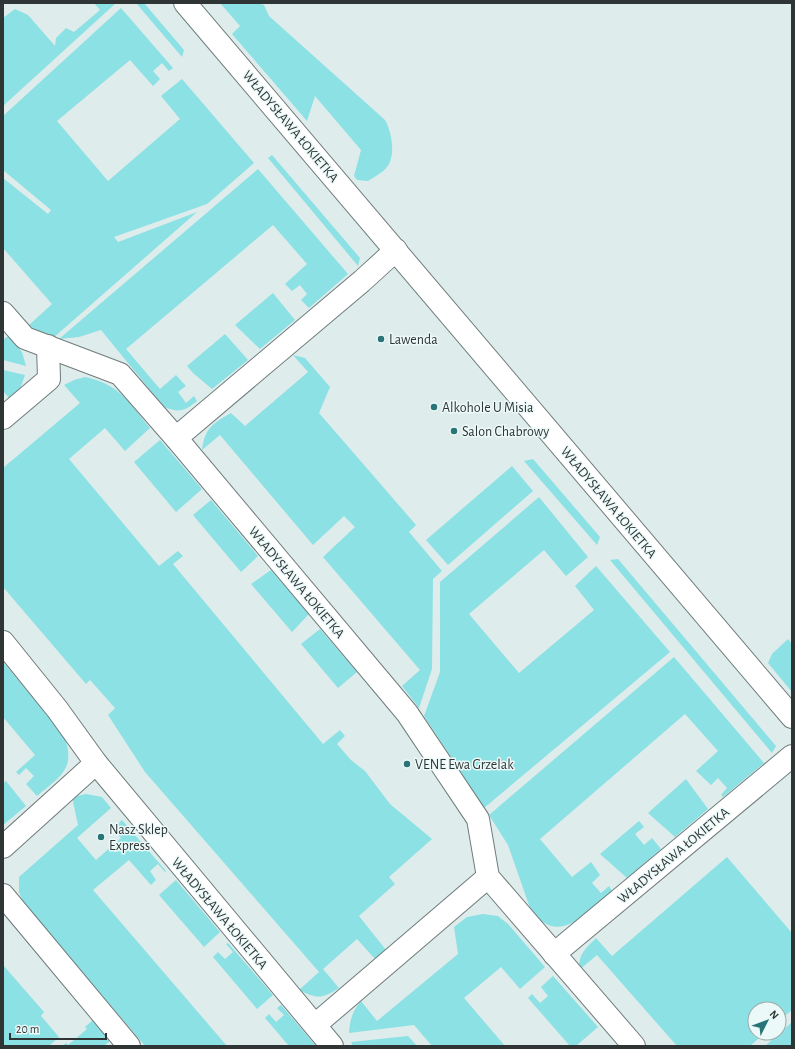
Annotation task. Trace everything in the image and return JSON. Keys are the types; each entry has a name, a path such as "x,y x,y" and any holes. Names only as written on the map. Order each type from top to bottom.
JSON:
{"street":[{"name":"WŁADYSŁAWA ŁOKIETKA","path":"185,3 792,717"},
{"path":"176,438 362,281 396,250"},
{"name":"WŁADYSŁAWA ŁOKIETKA","path":"3,313 25,338 120,374 176,438 407,712 478,819 488,877"},
{"path":"3,418 49,378 48,346"},
{"name":"WŁADYSŁAWA ŁOKIETKA","path":"3,642 57,709 96,763 332,1046"},
{"name":"WŁADYSŁAWA ŁOKIETKA","path":"554,954 792,756"},
{"path":"3,847 96,763"},
{"path":"315,1025 488,877 634,1046"},
{"path":"3,895 129,1046"}],"shaded area":[{"path":"94,3 116,3 3,106 3,18 15,9 28,15 55,46 56,38 66,28 74,32 100,10"},
{"path":"136,3 144,3 184,50 182,57"},
{"path":"220,3 259,3 264,5 269,16 385,120 390,131 392,144 390,162 387,167 368,181 357,180 354,176 361,150 315,96 307,121 232,34 240,26"},
{"path":"121,8 173,68 169,71 162,63 153,71 160,79 153,86 130,60 57,121 108,181 180,119 161,96 182,79 254,163 207,204 114,237 118,242 197,212 53,338 40,335 29,325 52,304 3,248 3,178 48,214 51,210 3,170 3,116"},
{"path":"272,155 360,258 358,266 268,158"},
{"path":"258,169 348,274 309,308 301,300 307,294 300,285 292,291 285,284 307,264 273,225 126,349 160,389 176,375 186,386 178,392 186,403 194,396 197,401 186,409 174,410 164,407 101,330 79,337 59,339"},
{"path":"273,293 295,320 260,349 235,325"},
{"path":"225,334 248,360 212,389 187,366"},
{"path":"8,336 22,352 26,366 3,360 3,340"},
{"path":"293,355 305,358 330,387 319,413 416,525 409,532 442,571 433,579 432,669 419,708 402,686 420,670 323,557 355,527 344,516 313,545 220,435 202,450 207,432 210,427 219,420 231,413 245,426 308,372"},
{"path":"3,370 25,375 20,389 9,398 3,391"},
{"path":"85,377 107,384 123,396 150,428 125,451 105,428 69,459 159,566 178,551 183,556 173,564 323,744 340,730 345,736 337,744 351,760 365,771 390,804 432,839 389,877 395,884 359,916 386,950 375,959 357,939 323,969 339,988 324,996 310,995 299,990 319,972 145,772 108,715 115,708 90,680 86,684 3,587 3,468 80,403 64,385"},
{"path":"160,440 202,489 176,512 134,462"},
{"path":"533,459 600,537 597,545 524,461"},
{"path":"512,466 533,491 448,565 426,540"},
{"path":"539,497 588,557 566,576 544,550 469,614 519,673 594,610 575,586 596,566 670,652 484,808 424,716 440,672 440,582"},
{"path":"211,500 258,556 241,572 193,515"},
{"path":"618,559 776,746 772,753 610,560"},
{"path":"271,570 309,614 292,632 251,584"},
{"path":"320,629 357,672 338,688 301,644"},
{"path":"788,639 792,644 792,692 768,663 772,654"},
{"path":"674,657 764,763 723,797 721,795 727,788 718,778 711,785 696,771 718,751 685,714 540,839 572,877 591,862 600,875 592,883 601,893 609,886 612,891 582,917 561,926 551,926 540,920 530,908 508,845 489,815"},
{"path":"3,662 64,735 68,756 67,764 60,776 37,796 26,784 34,776 26,768 19,775 16,772 35,755 3,717"},
{"path":"686,779 708,809 675,837 648,813"},
{"path":"6,781 26,806 3,825 3,783"},
{"path":"86,794 102,797 111,808 77,838 96,860 121,838 113,828 122,820 166,871 165,872 158,864 150,871 156,880 151,885 129,860 93,890 227,1046 145,1046 23,902 19,892 19,877 78,825 72,797"},
{"path":"639,821 644,827 635,834 644,845 652,838 661,849 627,878 600,854"},
{"path":"727,857 792,933 792,1010 787,1014 787,1001 747,1001 747,1041 756,1041 750,1046 677,1046 597,955 579,970 581,955 596,938 612,956"},
{"path":"176,880 220,932 204,947 159,895"},
{"path":"483,914 498,916 508,924 545,967 520,989 501,967 464,998 505,1046 432,1046 414,1025 349,1033 355,1008 361,1001 377,1021 458,954 454,927 467,917"},
{"path":"228,943 273,995 257,1009 213,957 218,952 225,959 233,952 226,944"},
{"path":"3,965 44,1012 41,1016 59,1037 49,1046 3,1046"},
{"path":"553,976 598,1027 576,1046 570,1046 528,998 532,994 540,1003 548,996 541,987"},
{"path":"281,1005 316,1046 289,1046 265,1018 269,1014 276,1022 284,1015 277,1008"},
{"path":"93,1020 111,1040 104,1046 62,1046 66,1043 68,1045 87,1029 85,1027"},
{"path":"792,1022 792,1046 765,1046 771,1041 787,1041 787,1026"},
{"path":"408,1036 417,1046 353,1046 351,1042"}],"place":[{"name":"Lawenda","path":"381,339"},
{"name":"Alkohole U Misia","path":"434,407"},
{"name":"Salon Chabrowy","path":"454,431"},
{"name":"VENE Ewa Grzelak","path":"407,764"},
{"name":"Nasz Sklep Express","path":"101,837"}]}
